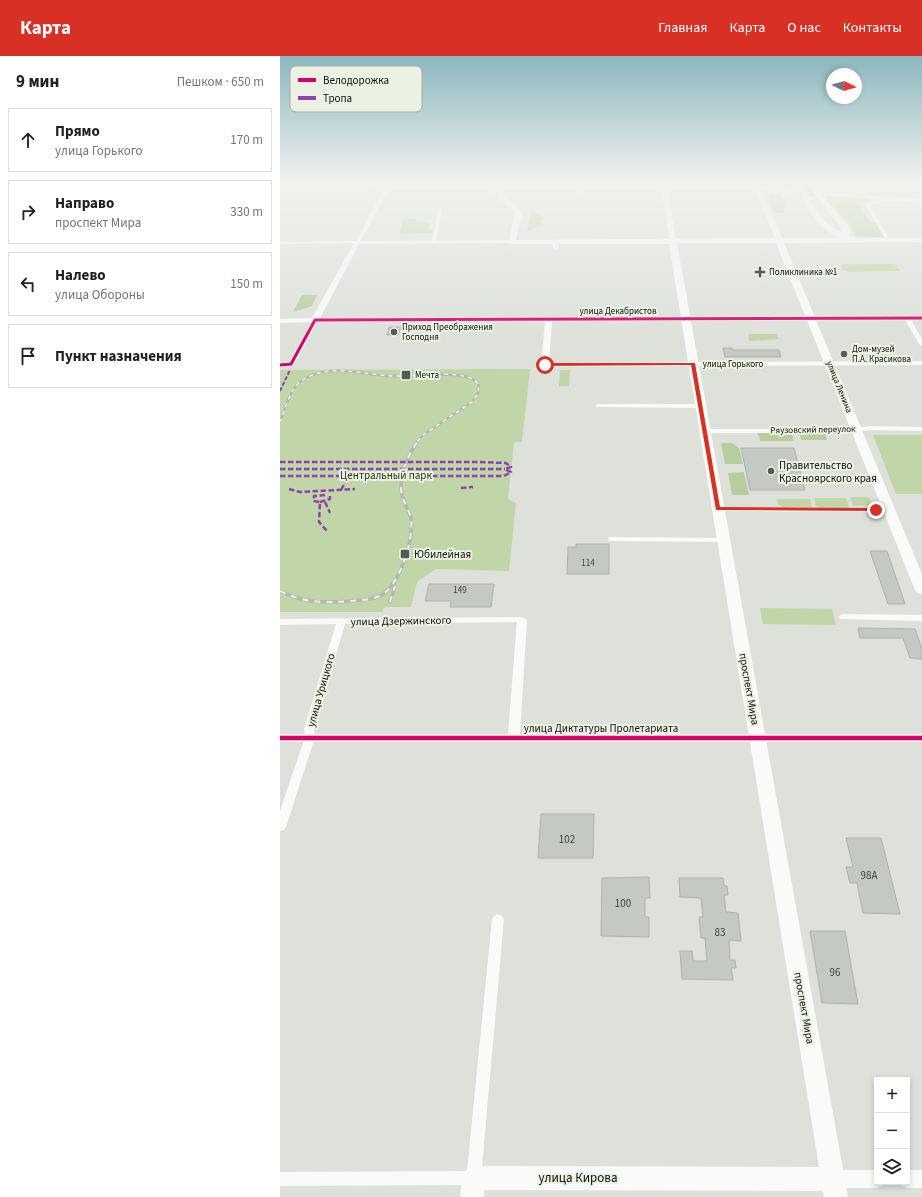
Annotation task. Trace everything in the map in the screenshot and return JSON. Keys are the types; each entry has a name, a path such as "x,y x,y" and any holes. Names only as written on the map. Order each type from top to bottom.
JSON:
{"main road":[{"path":"512,242 514,233"},
{"name":"проспект Мира","path":"672,233 704,431 835,1188"},
{"name":"улица Ленина","path":"776,233 922,590"},
{"path":"838,233 852,238 872,240"},
{"path":"315,320 356,242 512,242 554,246 673,242 813,240 835,239 845,236 846,233"},
{"path":"813,240 922,240"},
{"path":"280,320 309,312 322,305"},
{"name":"улица Декабристов","path":"280,320 315,320"},
{"name":"улица Горького","path":"693,364 922,363"},
{"name":"улица Кирова","path":"473,1188 835,1188"}],"street":[{"path":"280,243 356,242 361,233"},
{"path":"434,242 436,233"},
{"path":"884,233 888,240"},
{"path":"907,318 922,344"},
{"name":"улица Декабристов","path":"315,320 922,318"},
{"path":"280,366 291,364 315,320"},
{"name":"улица Горького","path":"549,320 545,365 693,364"},
{"path":"598,406 700,406"},
{"name":"Ряузовский переулок","path":"704,431 922,429"},
{"path":"718,509 889,510"},
{"path":"612,539 723,540"},
{"path":"843,617 922,618"},
{"path":"514,737 522,620"},
{"name":"улица Дзержинского","path":"280,622 522,620"},
{"name":"улица Урицкого","path":"280,827 310,737 309,729 341,622"},
{"name":"улица Диктатуры Пролетариата","path":"280,738 922,738"},
{"path":"473,1188 498,919"},
{"name":"улица Кирова","path":"280,1179 473,1188"},
{"path":"910,1179 922,1179"},
{"name":"улица Кирова","path":"835,1188 874,1180"}],"green space":[{"path":"854,233 882,233 884,237 855,236"},
{"path":"891,264 897,265 900,271 850,272 842,270 841,265"},
{"path":"302,295 317,295 312,306 293,312"},
{"path":"776,334 779,339 752,341 749,340 748,335"},
{"name":"Центральный парк","path":"530,369 522,442 514,442 508,499 516,503 509,571 436,569 417,582 411,607 384,607 383,612 280,612 280,370"},
{"path":"560,370 570,370 569,386 559,386"},
{"path":"758,433 792,433 794,441 760,441"},
{"path":"799,433 825,433 827,440 801,440"},
{"path":"873,435 922,435 922,494 896,494"},
{"path":"721,443 732,443 739,448 743,464 725,464"},
{"path":"744,472 749,495 732,495 728,473"},
{"path":"850,497 869,497 872,505 853,506"},
{"path":"814,498 846,498 849,508 821,508 816,506"},
{"path":"776,499 810,499 812,507 783,507 779,505"},
{"path":"760,608 832,609 836,625 763,624"}],"building":[{"name":"Приход Преображения Господня","path":"389,327 401,327 398,335 387,335"},
{"path":"723,348 732,348 733,350 779,350 781,357 725,357"},
{"name":"Правительство Красноярского края","path":"741,448 794,448 805,490 750,490"},
{"path":"576,544 609,544 609,574 567,574 568,547 576,547"},
{"path":"870,551 887,551 905,604 888,604"},
{"path":"429,584 494,584 491,607 450,607 451,601 425,601"},
{"path":"858,628 915,629 922,649 922,659 910,658 903,638 860,638"},
{"path":"541,814 594,814 593,858 538,858"},
{"path":"846,838 881,838 900,914 863,913 857,883 850,883 846,867 853,867"},
{"path":"649,877 650,898 645,898 645,917 649,917 649,937 601,936 602,878"},
{"path":"679,878 723,878 724,886 727,886 728,895 724,895 726,912 738,913 741,941 729,940 730,960 735,960 736,968 731,968 733,980 682,979 680,951 692,951 693,961 707,961 705,938 701,938 699,917 703,917 701,898 680,897"},
{"path":"810,931 845,931 858,1004 822,1003"}],"railway":[{"path":"280,422 289,397 296,386 306,378 328,371 350,371 396,376 438,374 455,375 468,377 479,385 478,394 472,402 423,435 416,443"},
{"path":"280,591 306,600 332,602 372,599 383,594 389,588 400,571 408,549 411,519 402,496 401,482 406,464 417,442"},
{"path":"390,602 395,586"}],"marked path":[{"path":"280,391 290,370"},
{"path":"280,462 478,462 506,463 511,467 505,469 511,472 504,476 280,476"},
{"path":"280,469 505,469"},
{"path":"341,490 349,476"},
{"path":"461,488 473,487"},
{"path":"289,489 300,492 355,489"},
{"path":"320,502 330,499 330,494"},
{"path":"325,495 314,496 314,501 320,502 319,522 327,531"},
{"path":"325,502 330,513"}],"cycle path":[{"path":"280,365 291,364 315,320 922,318"},
{"path":"280,738 922,738"}],"place":[{"name":"Поликлиника №1","path":"760,272"},
{"name":"Приход Преображения Господня","path":"394,332"},
{"name":"Дом-музей П.А. Красикова","path":"844,354"},
{"name":"Мечта","path":"406,375"},
{"name":"Правительство Красноярского края","path":"771,471"},
{"name":"Юбилейная","path":"405,554"}],"route":[{"path":"545,365 693,364 718,509 876,510"}]}
